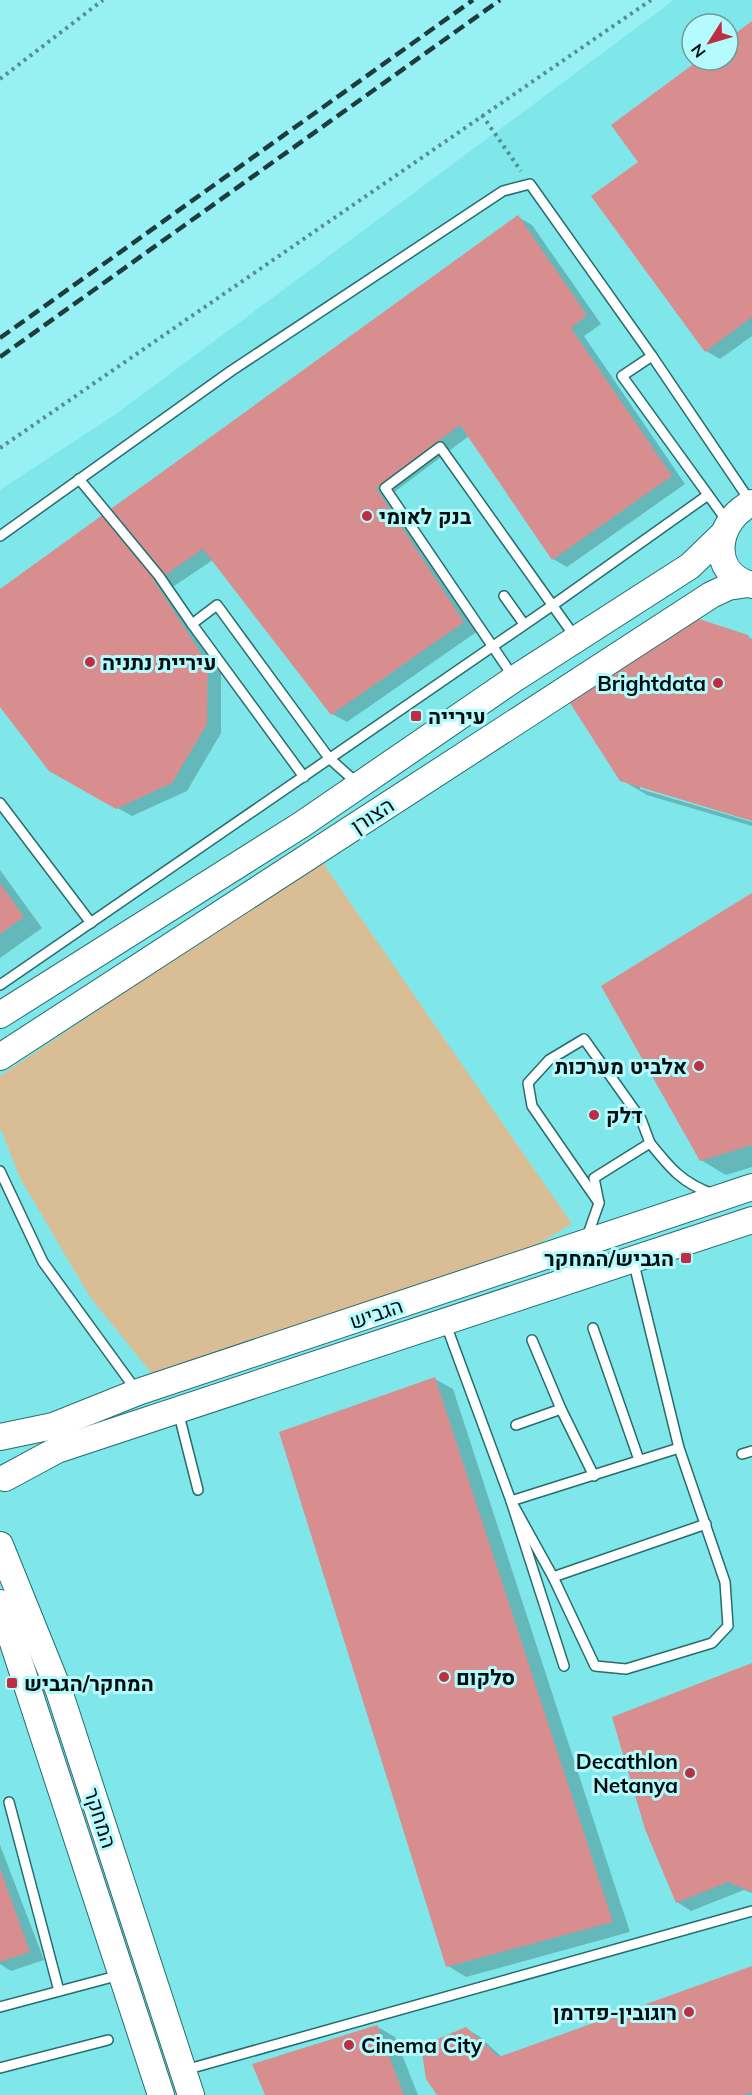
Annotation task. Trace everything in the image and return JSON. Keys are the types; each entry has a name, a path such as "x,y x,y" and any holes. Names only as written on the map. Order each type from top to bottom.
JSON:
{"street":[{"name":"הצורן","path":"0,1015 301,825 514,679 690,566 739,509 752,503"},
{"path":"725,528 722,551 727,566 735,576 750,585"},
{"name":"הצורן","path":"0,1057 711,595 729,587 750,585"},
{"name":"הגביש","path":"0,1437 53,1426 138,1392 752,1187"},
{"name":"הגביש","path":"2,1478 57,1450 752,1220"},
{"name":"המחקר","path":"0,1545 59,1691 191,2095"},
{"name":"המחקר","path":"0,1603 161,2095"}],"lane":[{"path":"0,536 231,371 503,191 530,184 652,356 752,503"},
{"path":"652,356 622,376 708,495 725,528"},
{"path":"514,679 385,488 440,447 576,639"},
{"path":"79,478 159,576 304,777"},
{"path":"0,985 553,605 708,495"},
{"path":"504,596 524,624"},
{"path":"192,624 217,605 329,758 359,785"},
{"path":"0,803 91,923"},
{"path":"599,1203 532,1106 528,1083 549,1060 584,1039 641,1119 650,1143 666,1164 691,1186 721,1197"},
{"path":"586,1242 599,1203 594,1178 650,1143"},
{"path":"0,1171 43,1262 138,1392"},
{"path":"511,1501 553,1577 595,1666 627,1669 712,1643 728,1626 725,1582 679,1448 633,1259"},
{"path":"445,1321 511,1501 564,1665"},
{"path":"593,1328 639,1460"},
{"path":"532,1340 561,1409 594,1476"},
{"path":"177,1409 198,1490"},
{"path":"516,1425 561,1409"},
{"path":"511,1501 679,1448"},
{"path":"742,1454 752,1451"},
{"path":"553,1577 706,1524"},
{"path":"9,1802 58,1991"},
{"path":"183,2071 752,1911"},
{"path":"0,2007 122,1974"},
{"path":"0,2068 108,2040"}],"path":[{"path":"0,80 103,0"},
{"path":"0,448 651,0"},
{"path":"482,115 530,184"}],"shaded area":[{"path":"674,0 752,0 752,2095 0,2095 0,490 116,414"},
{"path":"321,860 572,1224 536,1245 153,1375 90,1297 20,1178 0,1127 0,1076"}],"building":[{"path":"752,21 752,317 705,352 591,196 638,162 611,125 683,72 740,72 740,30"},
{"path":"518,215 587,315 571,328 672,476 552,560 460,425 376,488 464,622 331,715 203,549 155,582 208,664 207,724 172,783 116,809 49,771 0,707 0,589"},
{"path":"699,619 748,635 752,642 752,821 620,781 570,703"},
{"path":"0,883 24,917 0,934"},
{"name":"אלביט מערכות","path":"752,893 752,1145 700,1161 601,986"},
{"name":"סלקום","path":"435,1377 613,1922 446,1967 279,1432"},
{"name":"Decathlon Netanya","path":"752,1663 752,1892 728,1882 676,1903 645,1829 612,1717"},
{"path":"0,1868 30,1952 0,1962"},
{"name":"רוגובין-פדרמן","path":"752,1966 752,2092 743,2095 437,2095 426,2079 421,2046 466,2027 499,2057"},
{"name":"Cinema City","path":"377,2025 404,2095 265,2095 252,2064"}],"railway":[{"path":"0,338 473,0"},
{"path":"0,357 500,0"}],"place":[{"name":"בנק לאומי","path":"367,516"},
{"name":"עיריית נתניה","path":"90,662"},
{"name":"Brightdata","path":"718,683"},
{"name":"עירייה","path":"416,716"},
{"name":"אלביט מערכות","path":"699,1066"},
{"name":"דלק","path":"594,1115"},
{"name":"הגביש/המחקר","path":"686,1258"},
{"name":"סלקום","path":"444,1677"},
{"name":"המחקר/הגביש","path":"12,1683"},
{"name":"Decathlon Netanya","path":"690,1773"},
{"name":"רוגובין-פדרמן","path":"689,2012"},
{"name":"Cinema City","path":"349,2045"}]}
